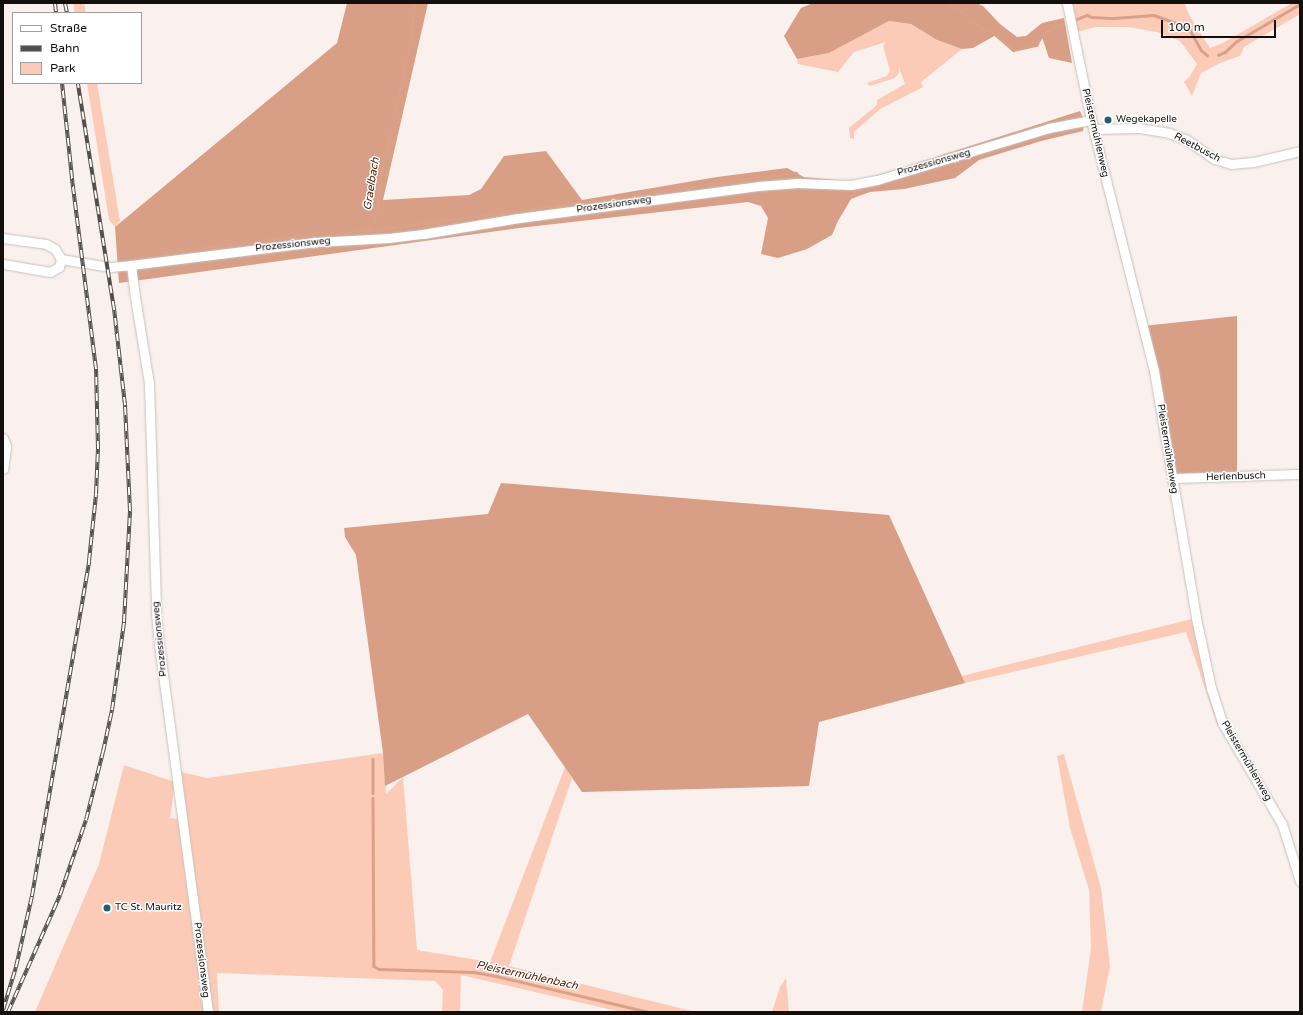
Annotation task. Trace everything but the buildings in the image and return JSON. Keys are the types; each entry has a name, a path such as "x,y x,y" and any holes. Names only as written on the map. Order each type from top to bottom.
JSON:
{"street":[{"name":"Pleistermühlenweg","path":"1067,3 1092,124 1147,341 1196,618 1213,695 1226,730 1282,824 1300,881"},
{"name":"Reetbusch","path":"1092,124 1139,128 1169,133 1187,140 1214,159 1231,164 1253,162 1300,151"},
{"name":"Prozessionsweg","path":"61,259 110,267 316,242 389,238 423,234 519,218 758,186 798,182 851,186 884,178 1042,130 1092,124"},
{"path":"3,238 46,244 55,249 61,259 59,266 50,272 3,264"},
{"name":"Prozessionsweg","path":"131,265 149,383 158,637 208,1012"},
{"path":"3,469 6,446 4,439"},
{"name":"Herlenbusch","path":"1172,478 1300,474"}],"green space":[{"path":"73,3 84,3 86,12 75,12"},
{"path":"1067,3 1185,3 1189,15 1210,48 1223,43 1292,3 1300,3 1300,14 1244,47 1240,56 1220,63 1201,73 1192,96 1184,82 1190,76 1197,64 1180,41 1157,32 1127,27 1096,27 1073,33"},
{"path":"889,21 911,24 937,40 962,49 921,82 923,87 880,109 854,132 854,139 850,138 849,128 877,105 877,100 905,84 899,68 899,73 895,78 870,86 867,83 887,76 890,71 883,46 886,42 854,52 838,72 798,64 797,59 829,53"},
{"path":"87,84 97,84 120,221 115,227 109,220"},
{"path":"1196,618 1223,724 1218,727 1186,632 965,683 962,676"},
{"path":"383,753 386,794 403,777 417,950 490,962 565,767 572,778 509,966 696,1012 621,1012 461,975 460,1012 442,1012 443,990 435,981 217,973 219,1012 210,1012 181,772 207,778"},
{"path":"1064,754 1101,888 1110,966 1101,1012 1082,1012 1091,948 1089,890 1070,828 1057,756"},
{"path":"124,765 175,782 170,818 180,819 206,1012 35,1012 99,864"},
{"path":"786,978 789,1012 772,1012 780,987"}],"shaded area":[{"path":"347,3 428,3 383,200 469,195 481,189 504,156 546,151 582,200 717,177 787,168 804,177 857,182 1080,111 1084,121 1083,131 1041,141 979,160 955,178 904,189 870,192 851,199 838,221 832,235 807,249 778,258 761,254 768,218 761,206 748,202 519,228 119,283 115,227 337,43"},
{"path":"813,3 976,3 983,6 1000,24 1017,37 1026,36 1042,23 1064,18 1072,63 1049,58 1042,37 1036,45 1013,50 996,35 973,48 962,49 937,40 911,24 889,21 829,53 797,59 784,36 801,8"},
{"path":"1237,316 1237,477 1172,478 1143,326"},
{"path":"501,483 889,515 965,683 819,722 809,786 582,792 528,714 385,786 383,753 356,555 345,537 344,528 488,514"}],"waterway":[{"name":"Graelbach","path":"366,231 374,222 377,214 379,183 412,33 414,3"},
{"name":"Graelbach","path":"947,3 964,13 967,20 996,35 1013,50 1036,45 1042,35 1056,26 1063,24"},
{"name":"Graelbach","path":"1218,55 1225,52 1237,41 1300,4"},
{"name":"Graelbach","path":"1077,19 1087,15 1092,17 1113,18 1154,15 1189,28 1201,50 1207,55"},
{"path":"159,253 319,233 365,231 796,173"},
{"name":"Pleistermühlenbach","path":"373,759 373,793"},
{"name":"Pleistermühlenbach","path":"373,798 374,966 379,969 474,972 650,1012"}],"railway":[{"path":"55,3 56,12"},
{"path":"65,3 67,12"},
{"path":"3,1010 16,967 32,896 89,561 96,494 98,449 96,369 72,178 62,84"},
{"path":"8,1012 60,895 86,820 112,710 124,622 130,511 125,405 114,309 78,84"}],"place":[{"name":"Wegekapelle","path":"1108,120"},
{"name":"TC St. Mauritz","path":"107,908"}]}
